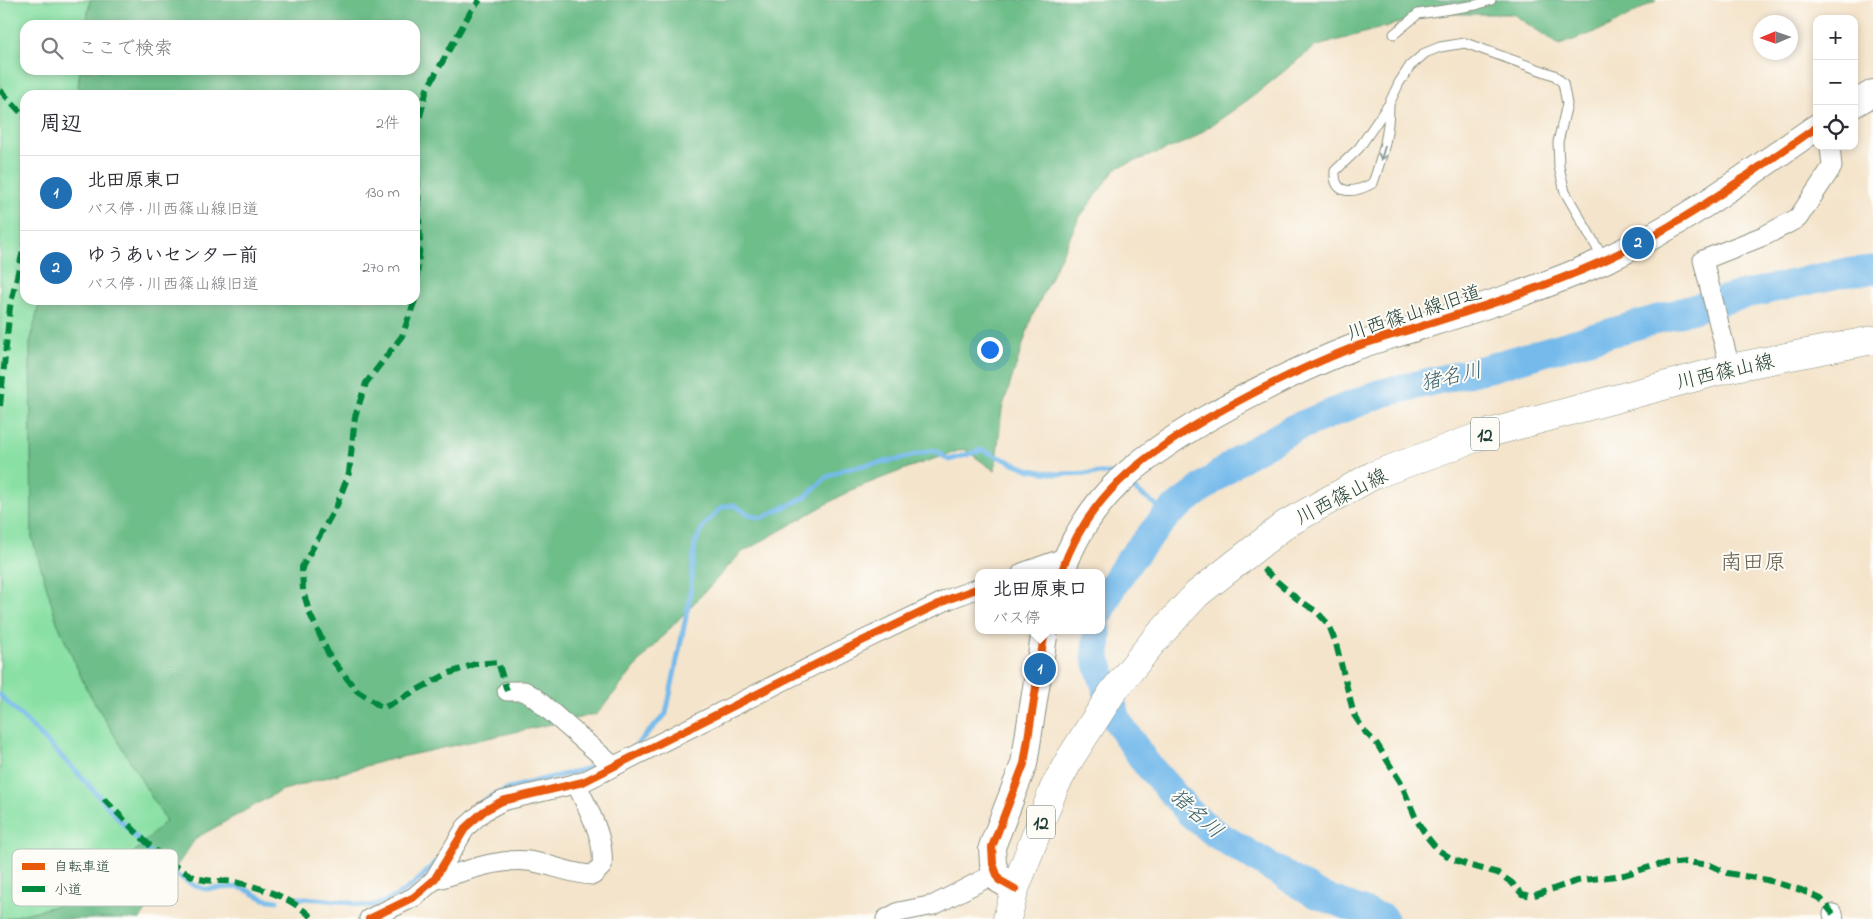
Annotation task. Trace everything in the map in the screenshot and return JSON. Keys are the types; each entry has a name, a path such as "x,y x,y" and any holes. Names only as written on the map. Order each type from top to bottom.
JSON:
{"main road":[{"name":"川西篠山線","path":"1007,919 1006,881 1071,757 1112,692 1152,643 1197,594 1286,524 1374,475 1489,433 1730,368 1873,340"}],"street":[{"path":"1858,102 1873,93"},
{"name":"川西篠山線旧道","path":"1064,565 1095,508 1117,482 1146,458 1243,398 1304,368 1354,348 1531,291 1604,260 1689,216 1813,130"},
{"path":"1730,368 1703,260 1766,236 1798,218 1832,167 1830,150"},
{"path":"1043,569 1064,565"},
{"path":"369,919 414,897 434,880 466,827 484,811 502,801 576,784 608,762 949,599 975,589"},
{"path":"886,919 899,912 934,905 1006,881 993,864 992,847 1024,764 1044,634"},
{"path":"507,691 524,691 534,697 608,762"},
{"path":"434,880 494,863 527,861 575,874 593,875 602,866 603,854 600,835 576,784"}],"lane":[{"path":"1394,34 1418,14 1476,5 1491,0"},
{"path":"1389,104 1389,123 1385,149 1373,183 1363,189 1348,191 1339,187 1334,179 1335,171 1359,148 1389,104 1398,83 1410,66 1425,53 1440,47 1465,43 1554,75 1563,83 1567,104 1558,142 1559,167 1565,192 1604,260"}],"green space":[{"path":"0,0 90,0 87,20 20,20 20,75 79,75 78,90 20,90 20,305 39,305 30,344 32,537 57,622 86,688 166,821 138,849 12,849 12,906 56,906 0,919"},
{"path":"90,0 1657,0 1609,27 1559,45 1513,14 1431,14 1314,47 1252,97 1189,141 1116,168 1079,218 1031,319 1002,409 995,471 964,449 851,490 741,553 647,653 597,714 383,761 280,791 196,838 178,864 178,849 138,849 166,821 86,688 57,622 32,537 30,344 39,305 420,305 420,90 78,90 79,75 420,75 420,20 87,20"},
{"path":"56,906 149,906 140,919 5,919"}],"waterway":[{"name":"猪名川","path":"1105,601 1129,561 1168,514 1241,458 1292,429 1382,393 1489,368 1734,297 1842,273 1873,270"},
{"path":"634,747 666,714 690,597 695,543 705,524 722,507 734,505 748,514 761,518 804,498 827,477 844,469 900,459 934,450 949,460 982,450 1030,470 1056,474 1111,473 1114,475"},
{"path":"1127,484 1168,514"},
{"name":"猪名川","path":"1097,634 1096,658 1118,722 1145,762 1191,814 1216,834 1316,894 1384,919"},
{"path":"0,695 75,770 146,849"},
{"path":"476,806 503,791 602,763"},
{"path":"295,898 345,902 365,906 377,904 387,901 414,884 434,863"},
{"path":"178,876 193,885 205,889 238,887 264,899 277,901"}],"marked path":[{"path":"420,116 427,89 471,11 480,0"},
{"path":"0,90 20,112"},
{"path":"0,406 10,307 20,264"},
{"path":"413,305 402,336 366,383 355,417 349,473 337,505 302,567 303,591 310,614 330,657 357,691 383,708 447,674 475,664 498,662 507,691"},
{"path":"1263,569 1296,598 1317,612 1329,625 1336,644 1354,715 1366,733 1377,744 1401,783 1417,821 1428,838 1437,849 1452,859 1498,873 1512,883 1522,894 1532,896 1577,881 1624,875 1657,865 1686,862 1710,865 1727,873 1767,880 1801,890 1821,899 1833,914"},
{"path":"104,799 154,849"},
{"path":"178,868 196,878 233,882 259,888 298,906 313,919"}],"cycle path":[{"path":"1063,569 1085,522 1118,482 1159,449 1206,419 1278,381 1352,348 1515,296 1603,261 1687,216 1813,130"},
{"path":"369,919 414,897 434,880 466,827 484,811 502,801 583,782 862,641 949,599 975,589"},
{"path":"1015,889 999,880 993,864 992,847 1024,764 1044,634"}],"place":[{"name":"ゆうあいセンター前","path":"1638,243"},
{"name":"北田原東口","path":"1040,669"}],"district":[{"name":"南田原","path":"1753,561"}]}
